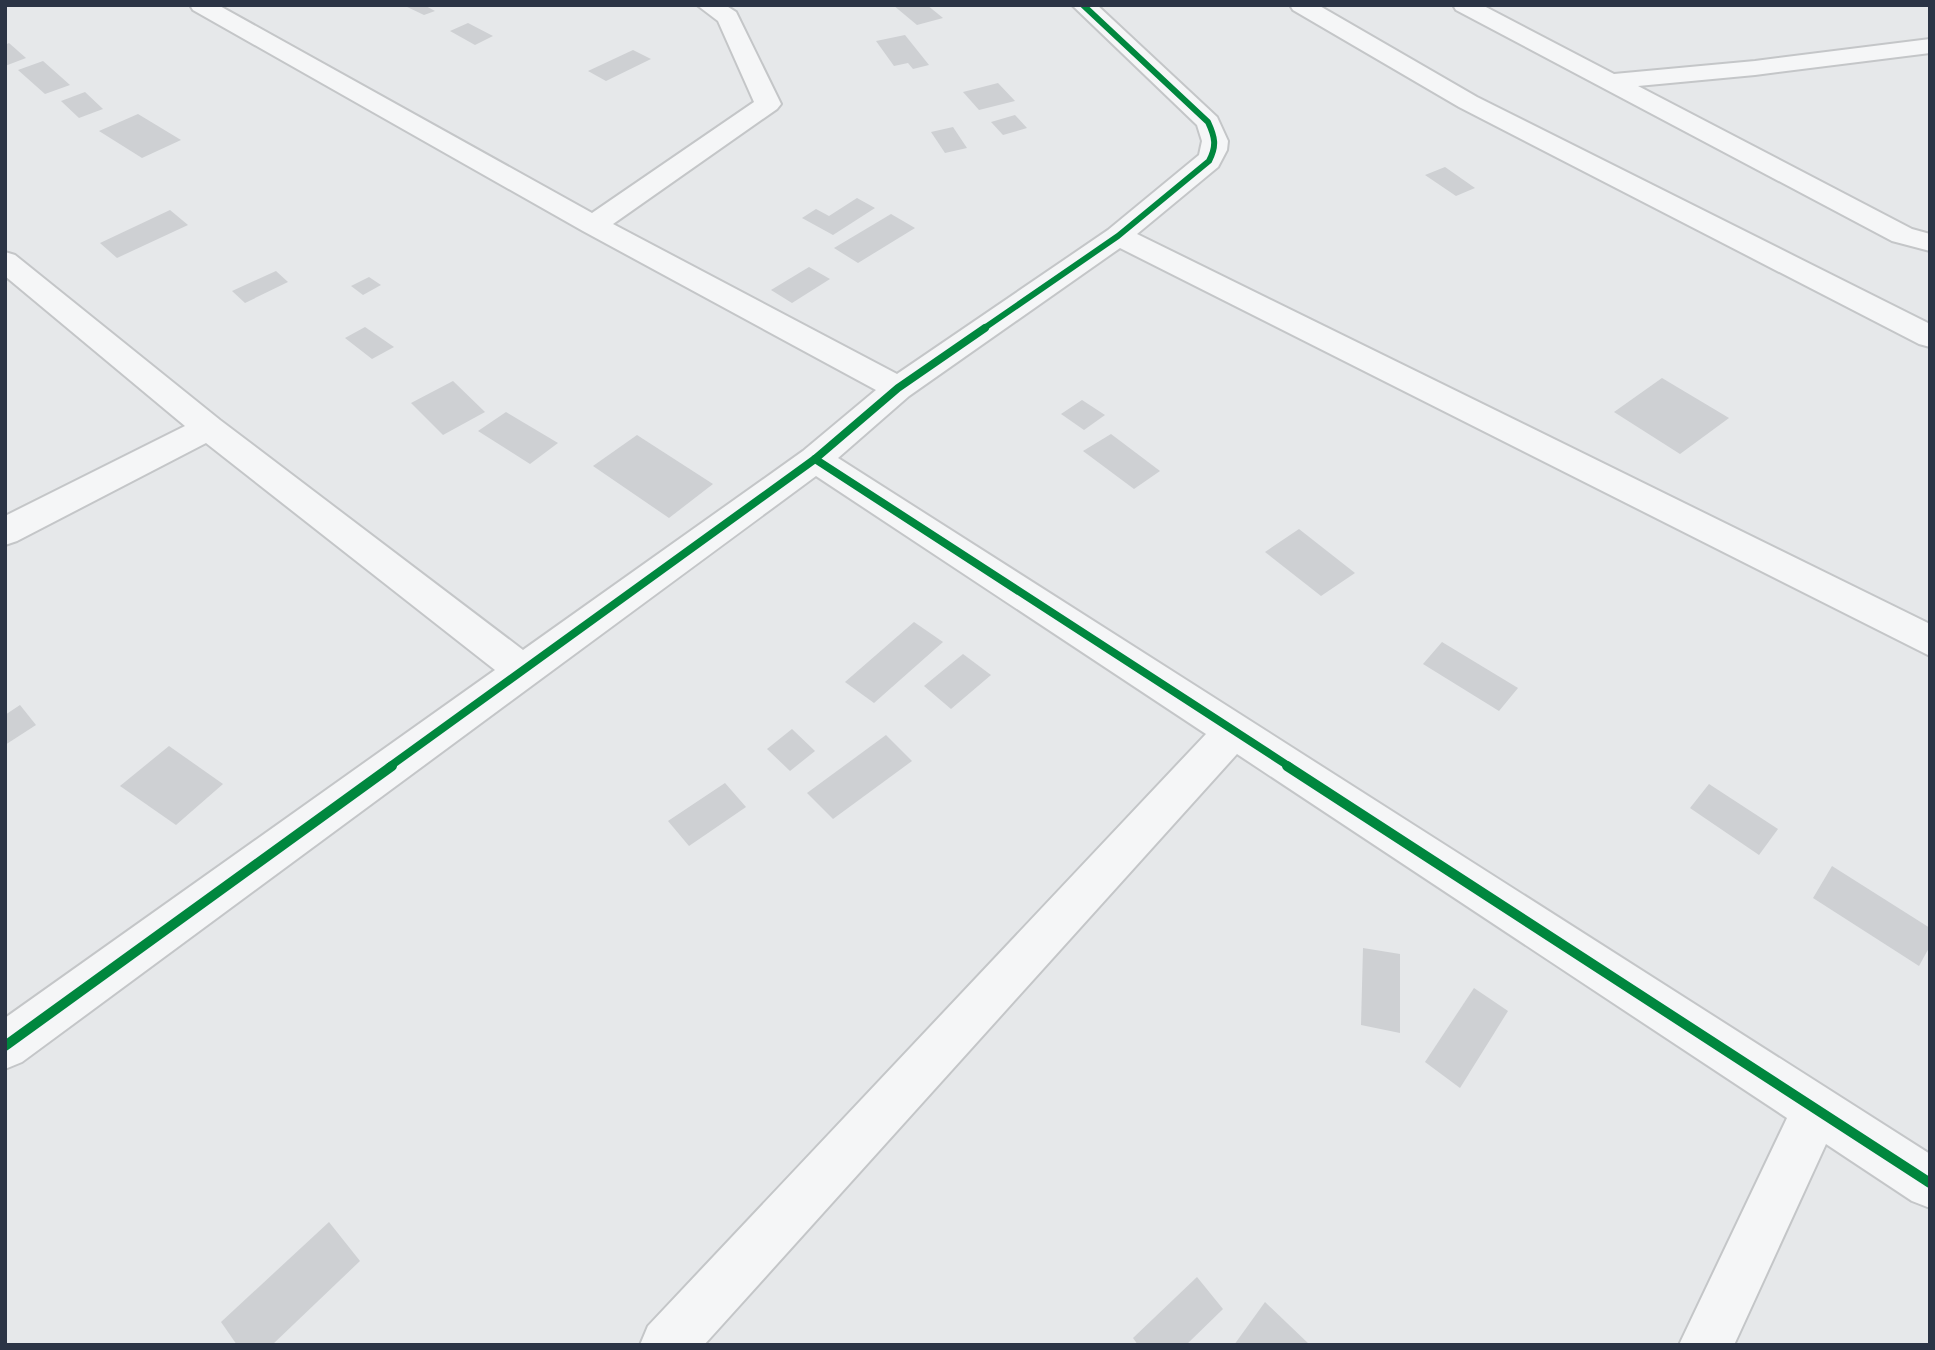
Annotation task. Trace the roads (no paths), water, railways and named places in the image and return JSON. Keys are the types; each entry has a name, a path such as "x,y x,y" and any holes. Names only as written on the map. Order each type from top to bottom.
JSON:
{"street":[{"path":"201,5 593,225 898,388"},
{"path":"593,225 768,104 728,17 708,5"},
{"path":"5,1046 521,669 815,459 898,388 1118,236 1209,161 1217,149 1216,139 1208,122 1083,5"},
{"path":"1301,5 1468,102 1930,338"},
{"path":"1464,5 1902,235 1930,243"},
{"path":"1607,82 1930,46"},
{"path":"1118,236 1930,640"},
{"path":"5,261 208,428 521,669"},
{"path":"5,532 208,428"},
{"path":"815,459 1930,1183"},
{"path":"667,1345 1233,732"},
{"path":"1706,1345 1817,1110"}]}
